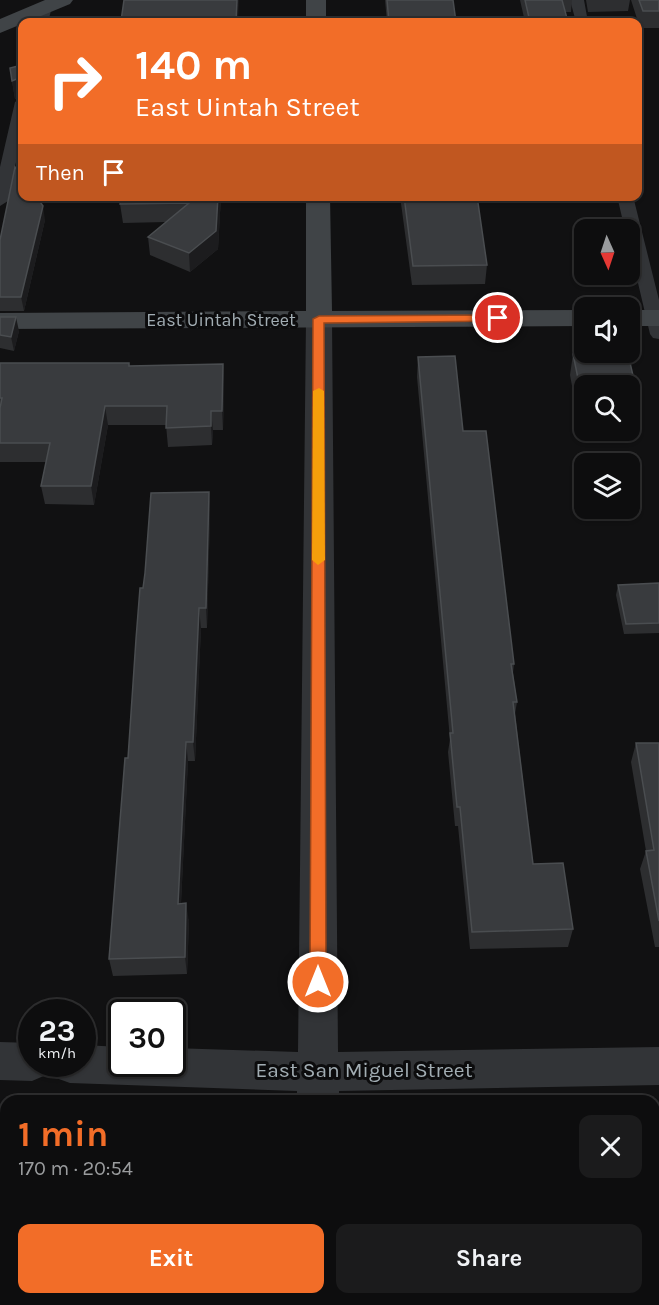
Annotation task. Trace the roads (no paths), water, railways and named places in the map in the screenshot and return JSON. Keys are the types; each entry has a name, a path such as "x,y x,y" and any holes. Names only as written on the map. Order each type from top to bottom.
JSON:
{"main road":[{"path":"316,0 316,18"},
{"path":"26,18 50,10"},
{"path":"0,27 18,21"},
{"path":"318,201 319,319"},
{"name":"East Uintah Street","path":"0,321 574,318"}],"street":[{"path":"318,1086 319,319"},
{"path":"0,1061 18,1062"},
{"name":"East San Miguel Street","path":"96,1066 318,1086 659,1066"}],"lane":[{"path":"577,0 581,18"},
{"path":"0,201 18,120"},
{"path":"626,201 651,322"}]}
